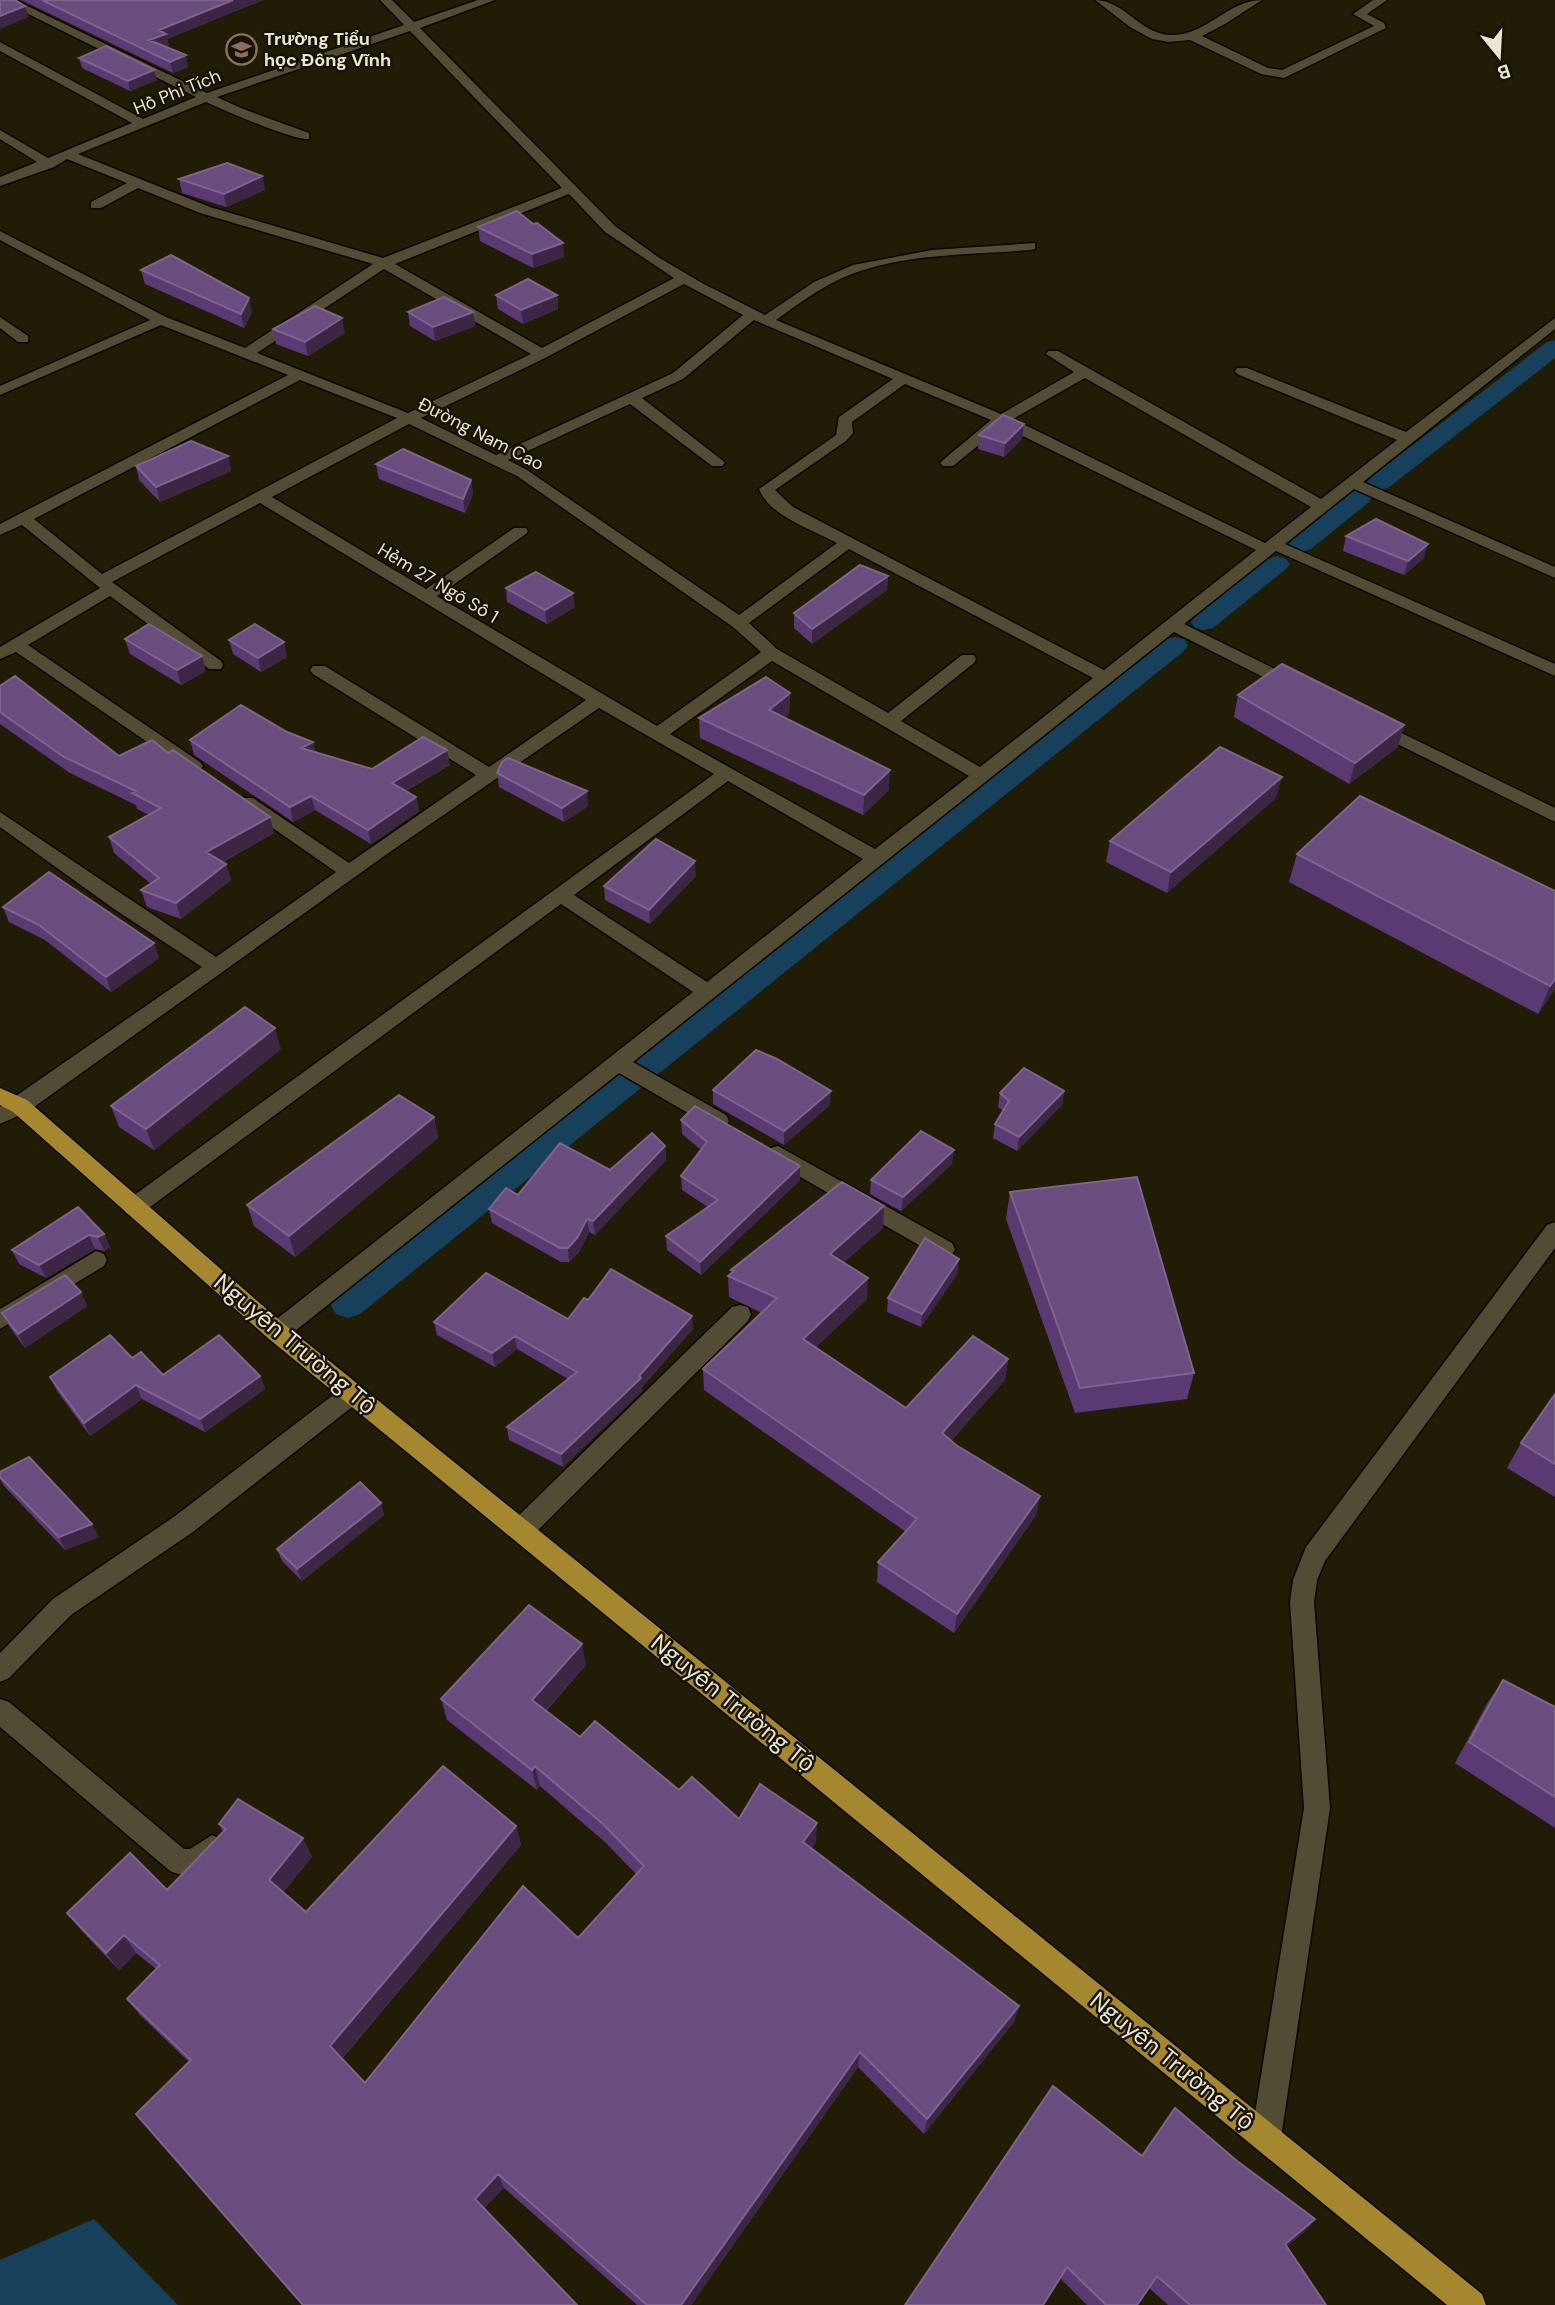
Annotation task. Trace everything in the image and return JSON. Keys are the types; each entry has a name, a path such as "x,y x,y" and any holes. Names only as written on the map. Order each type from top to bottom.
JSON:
{"main road":[{"name":"Nguyễn Trường Tộ","path":"7,1106 134,1207 277,1332 1471,2305"}],"street":[{"path":"6,0 250,118 270,122 305,136"},
{"path":"386,0 610,229 644,256 683,279 758,318 1000,419 1269,547 1555,671"},
{"name":"Hồ Phi Tích","path":"0,182 209,96 489,0"},
{"path":"1101,0 1152,35 1170,39 1209,28 1256,0"},
{"path":"1190,35 1265,71 1288,73 1380,28 1380,25 1359,13 1381,0"},
{"path":"0,46 143,124"},
{"path":"0,134 49,164"},
{"path":"68,155 205,209 384,263 541,354"},
{"path":"96,205 138,183"},
{"path":"246,354 384,263 570,189"},
{"name":"Đường Nam Cao","path":"0,235 161,320 409,418 522,473 739,623 771,653 981,775"},
{"path":"497,460 678,376 758,318 850,270 915,258 1030,246"},
{"path":"0,654 106,585 261,497 409,418 541,354 683,279"},
{"path":"0,391 161,320"},
{"path":"0,321 23,340"},
{"path":"277,1332 1555,322"},
{"path":"1053,354 1321,506"},
{"path":"1242,371 1406,438"},
{"path":"948,463 1000,419 1085,372"},
{"path":"0,530 299,375"},
{"path":"904,378 844,420 845,433 841,438 766,489 770,497 787,510 1104,677"},
{"path":"632,398 717,463"},
{"path":"1351,482 1555,573"},
{"name":"Hẻm 27 Ngõ Số 1","path":"261,497 598,700 876,858"},
{"path":"23,518 106,585 215,665"},
{"path":"425,597 520,530"},
{"path":"739,623 849,542"},
{"path":"1171,624 1313,695"},
{"path":"17,645 212,778"},
{"path":"658,734 771,653"},
{"path":"889,721 968,659"},
{"path":"319,670 489,775"},
{"path":"7,1106 217,967 598,700"},
{"path":"1361,719 1555,816"},
{"path":"134,1207 727,773"},
{"path":"234,794 349,872"},
{"path":"0,818 121,904 217,967"},
{"path":"560,895 708,992"},
{"path":"618,1063 738,1132"},
{"path":"763,1146 944,1249"},
{"path":"1266,2138 1317,1808 1302,1602 1305,1580 1315,1555 1555,1231"},
{"path":"0,1321 96,1260"},
{"path":"521,1530 740,1314"},
{"path":"0,1670 62,1606 184,1524 353,1393"},
{"path":"0,1711 179,1862 195,1862 212,1848"}],"water":[{"path":"94,2219 178,2305 0,2305 0,2260"}],"building":[{"path":"0,0 15,0 25,6 0,16"},
{"path":"42,0 233,0 159,30 166,34 149,40 186,55 170,62"},
{"path":"106,46 154,70 128,81 79,58"},
{"path":"227,163 262,176 224,194 179,179"},
{"path":"517,211 563,243 532,254 478,227"},
{"path":"171,255 249,298 241,314 141,270"},
{"path":"528,279 557,295 521,310 496,295"},
{"path":"444,297 473,312 433,327 408,312"},
{"path":"315,306 342,318 305,342 273,329"},
{"path":"1003,415 1024,424 1005,443 979,435"},
{"path":"191,441 228,456 156,487 136,466"},
{"path":"403,449 471,480 463,499 376,464"},
{"path":"1376,519 1428,544 1408,561 1346,536"},
{"path":"860,565 888,576 812,629 794,613"},
{"path":"536,572 573,593 545,610 506,588"},
{"path":"149,624 202,656 177,670 125,639"},
{"path":"255,624 284,642 258,658 229,640"},
{"path":"1282,664 1404,725 1355,763 1238,695"},
{"path":"15,676 119,756 152,740 168,753 173,750 270,817 206,852 226,864 176,903 141,890 159,878 109,837 161,808 132,793 136,791 64,757 0,712 0,686"},
{"path":"766,677 790,693 769,710 890,770 864,795 699,718"},
{"path":"241,705 287,732 313,742 301,748 372,769 423,737 447,750 392,783 416,797 368,830 311,796 290,807 190,740"},
{"path":"1220,747 1282,777 1171,872 1110,841"},
{"path":"508,758 587,791 562,808 497,773 502,762"},
{"path":"1360,796 1555,891 1555,979 1550,986 1297,854"},
{"path":"656,839 695,861 649,910 604,886"},
{"path":"49,872 154,943 106,977 39,925 3,907"},
{"path":"245,1007 275,1028 146,1129 111,1106"},
{"path":"756,1050 777,1059 831,1091 784,1131 713,1090"},
{"path":"1024,1068 1064,1091 1019,1137 995,1124 1009,1101 1000,1093"},
{"path":"399,1095 434,1117 289,1236 247,1205"},
{"path":"695,1106 800,1166 700,1262 666,1236 718,1200 681,1176 707,1142 681,1120"},
{"path":"921,1131 954,1150 903,1197 871,1180"},
{"path":"652,1133 665,1146 593,1221 587,1219 568,1248 560,1248 489,1209 506,1188 518,1195 560,1143 610,1170"},
{"path":"1137,1177 1194,1373 1080,1388 1010,1192"},
{"path":"842,1182 884,1206 830,1254 868,1278 803,1339 906,1408 973,1336 1008,1359 942,1433 956,1445 1040,1496 957,1614 878,1562 917,1519 703,1369 777,1298 728,1276 734,1271 731,1270"},
{"path":"78,1207 104,1234 98,1237 89,1235 39,1265 12,1250"},
{"path":"925,1238 959,1259 922,1314 888,1298"},
{"path":"611,1269 692,1316 639,1376 641,1378 561,1454 507,1427 577,1372 515,1336 492,1353 434,1322 486,1273 568,1319 584,1298 588,1300"},
{"path":"65,1275 81,1292 18,1334 2,1313"},
{"path":"110,1335 132,1358 141,1352 163,1375 219,1335 260,1376 200,1419 136,1385 84,1423 50,1377"},
{"path":"1555,1394 1555,1464 1521,1443"},
{"path":"29,1457 92,1524 59,1537 0,1477 0,1472"},
{"path":"360,1482 381,1503 297,1569 277,1549"},
{"path":"529,1605 582,1644 532,1700 580,1737 595,1721 679,1790 692,1777 739,1819 760,1784 817,1823 803,1842 1019,2006 927,2119 860,2052 681,2305 647,2305 498,2174 475,2199 577,2305 303,2305 136,2114 191,2060 127,1999 160,1965 124,1935 106,1953 67,1913 130,1853 167,1890 226,1829 219,1824 238,1799 303,1838 269,1880 306,1912 443,1766 516,1826 330,2046 365,2083 523,1886 578,1938 644,1866 603,1824 535,1766 532,1770 441,1699"},
{"path":"1503,1680 1555,1707 1555,1797 1469,1742"},
{"path":"1053,2086 1142,2156 1175,2108 1237,2161 1315,2219 1285,2244 1326,2305 1190,2305 1157,2276 1137,2305 1106,2305 1067,2267 1043,2305 905,2305"}],"waterway":[{"path":"1379,483 1555,347"},
{"path":"1302,544 1360,497"},
{"path":"1204,622 1277,564"},
{"path":"348,1304 1175,645"}],"place":[{"name":"Trường Tiểu học Đông Vĩnh","path":"241,49"}]}
